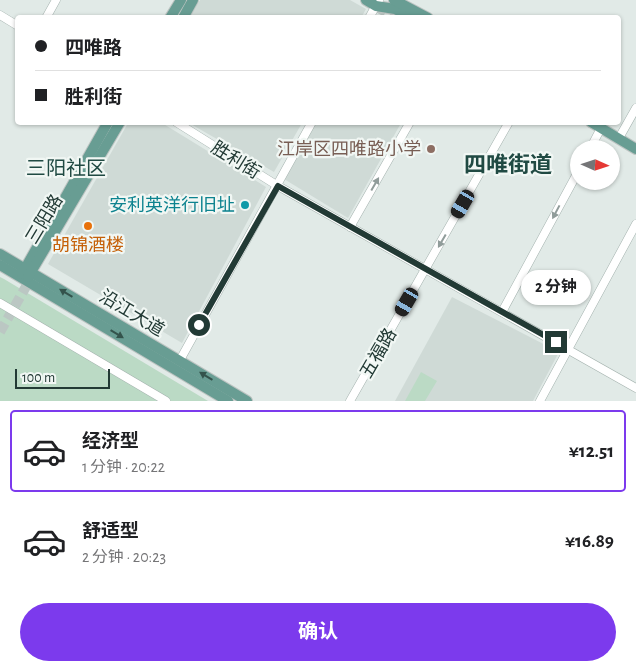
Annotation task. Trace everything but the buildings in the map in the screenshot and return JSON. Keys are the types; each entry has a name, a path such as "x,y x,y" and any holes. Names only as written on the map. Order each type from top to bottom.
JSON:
{"main road":[{"path":"172,15 181,0"},
{"path":"185,15 193,0"},
{"path":"366,0 395,8 408,15"},
{"path":"394,0 422,15"},
{"name":"三阳路","path":"26,274 106,125"},
{"name":"三阳路","path":"26,274 118,125"},
{"path":"596,125 636,149"},
{"name":"沿江大道","path":"0,254 26,274 228,401"},
{"name":"沿江大道","path":"0,265 26,274 180,360 247,401"}],"street":[{"path":"48,15 56,0"},
{"path":"371,15 377,3"},
{"path":"0,15 15,24"},
{"path":"619,138 636,108"},
{"name":"胜利街","path":"181,125 278,186 636,388"},
{"path":"180,360 310,125"},
{"path":"350,227 408,125"},
{"name":"五福路","path":"350,401 507,125"},
{"path":"595,140 601,128"},
{"path":"502,312 570,187"},
{"path":"540,401 636,224"},
{"path":"0,304 166,401"}],"shaded area":[{"path":"200,0 350,0 366,9 363,15 191,15"},
{"path":"127,125 165,125 266,187 182,343 48,264"},
{"path":"192,125 301,125 274,172"},
{"path":"315,125 400,125 348,218 284,179"},
{"path":"452,297 559,352 533,401 395,401"}],"green space":[{"path":"0,277 4,279 208,401 0,401"},
{"path":"421,372 437,381 425,401 405,401"}],"tunnel":[{"path":"377,7 392,15"},
{"path":"0,332 32,276"}],"place":[{"name":"江岸区四唯路小学","path":"431,149"},
{"name":"安利英洋行旧址","path":"245,205"},
{"name":"胡锦酒楼","path":"88,226"}],"district":[{"name":"四唯街道","path":"508,164"},
{"name":"三阳社区","path":"66,168"}],"route":[{"path":"199,325 278,186 556,342"}]}
